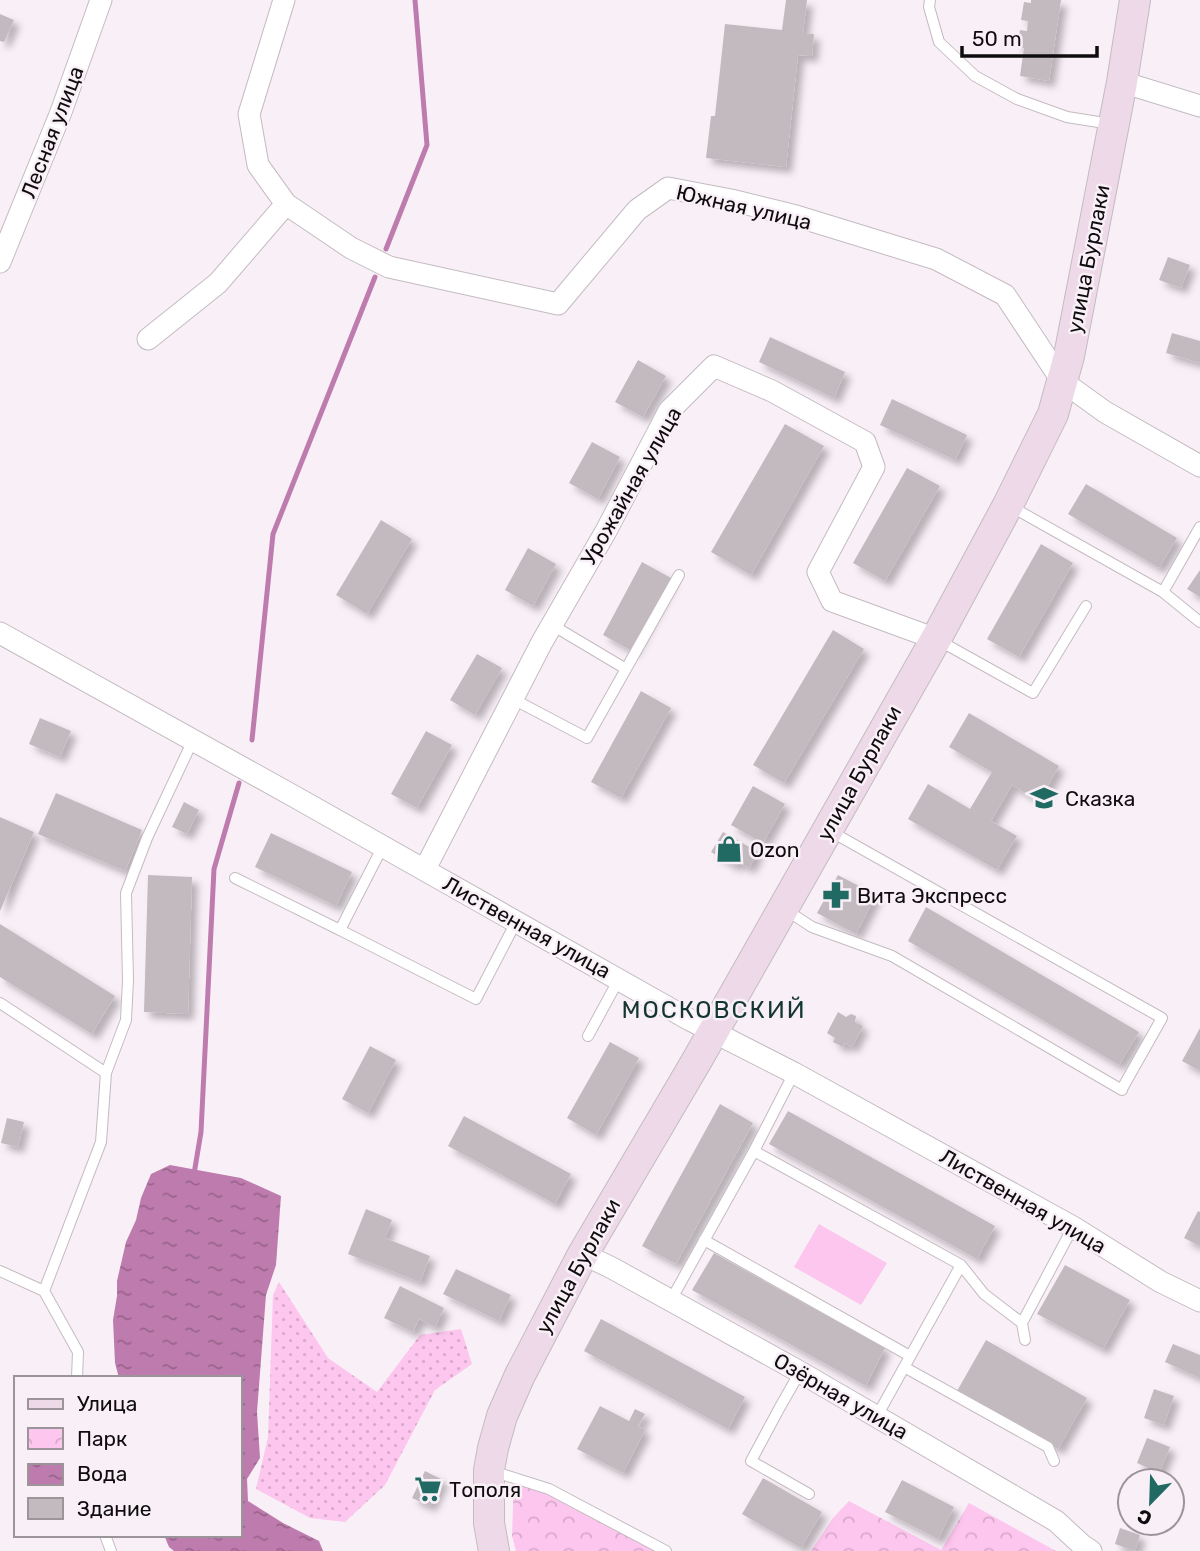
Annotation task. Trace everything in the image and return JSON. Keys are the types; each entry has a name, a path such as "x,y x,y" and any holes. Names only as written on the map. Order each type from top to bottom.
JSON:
{"street":[{"name":"Лесная улица","path":"0,262 61,112 101,0"},
{"name":"Южная улица","path":"284,0 249,114 258,166 286,204 351,248 389,267 558,304 637,210 668,188 796,216 936,259 1005,295 1062,381 1105,412 1200,466"},
{"name":"улица Бурлаки","path":"494,1551 489,1523 489,1470 507,1405 520,1375 583,1254 936,639 1053,415 1072,342 1135,0"},
{"path":"1122,82 1200,106"},
{"path":"148,339 218,283 286,204"},
{"name":"Урожайная улица","path":"425,869 552,625 606,531 669,411 714,366 772,391 865,442 874,467 818,572 832,601 936,639"},
{"name":"Лиственная улица","path":"0,633 690,1020 794,1073 1073,1227 1161,1282 1200,1301"},
{"name":"Озёрная улица","path":"583,1254 671,1300 877,1416 1056,1521 1091,1551"}],"lane":[{"path":"930,0 929,7 939,42 975,76 1017,99 1068,117 1114,125"},
{"path":"1008,505 1163,592 1200,622"},
{"path":"1163,592 1200,527"},
{"path":"513,699 587,737 679,575"},
{"path":"936,639 1033,693 1086,607"},
{"path":"552,625 626,669"},
{"path":"44,1291 102,1142 106,1073 126,1020 127,893 147,838 193,740"},
{"path":"782,908 812,927 892,956 1122,1090 1162,1018 828,829"},
{"path":"340,930 383,846"},
{"path":"235,878 476,999 516,922"},
{"path":"589,1036 619,979"},
{"path":"0,1003 106,1073"},
{"path":"671,1300 754,1152 794,1073"},
{"path":"754,1152 961,1265 984,1294 1022,1323"},
{"path":"1025,1340 1022,1323 1073,1227"},
{"path":"705,1240 910,1356"},
{"path":"877,1416 961,1265"},
{"path":"0,1271 44,1291 78,1352 77,1376"},
{"path":"904,1367 1048,1447 1054,1461"},
{"path":"800,1372 780,1407 782,1412 751,1461 809,1494"},
{"path":"489,1470 549,1489 666,1551"}],"green space":[{"path":"819,1224 887,1263 861,1305 794,1267"},
{"path":"279,1282 328,1358 377,1392 420,1335 461,1329 472,1364 435,1390 385,1485 345,1522 310,1518 256,1489 268,1437 273,1295"},
{"path":"514,1480 541,1482 671,1551 516,1551 512,1536"},
{"path":"849,1501 941,1550 969,1503 1056,1551 811,1551 833,1518"}],"water":[{"path":"170,1165 241,1178 281,1196 276,1265 266,1295 257,1412 260,1458 247,1479 248,1501 319,1541 323,1551 174,1551 169,1547 165,1537 242,1537 242,1376 118,1376 115,1363 113,1320 117,1281 126,1242 151,1174"}],"building":[{"path":"786,0 807,0 803,33 814,34 812,56 798,55 786,167 706,158 711,116 715,116 725,24 782,30"},
{"path":"1031,0 1061,0 1049,81 1020,76 1024,48 1017,47 1020,30 1027,31 1028,21 1021,20 1024,2 1031,3"},
{"path":"0,14 14,20 4,42 0,41"},
{"path":"1168,257 1190,265 1181,288 1159,280"},
{"path":"1172,333 1200,341 1200,363 1166,353"},
{"path":"770,337 845,372 834,398 759,362"},
{"path":"638,360 666,376 643,417 615,402"},
{"path":"892,399 967,435 955,460 880,425"},
{"path":"785,424 824,446 751,575 711,552"},
{"path":"592,442 620,457 598,499 569,483"},
{"path":"907,468 940,486 885,581 853,563"},
{"path":"1086,484 1177,538 1159,568 1068,514"},
{"path":"381,520 412,539 367,614 336,595"},
{"path":"1041,544 1073,563 1019,657 987,639"},
{"path":"528,548 556,564 533,606 505,590"},
{"path":"642,562 671,578 632,651 603,635"},
{"path":"1200,570 1200,597 1187,589"},
{"path":"833,630 864,649 784,783 753,765"},
{"path":"477,654 502,668 475,715 450,700"},
{"path":"641,691 671,708 621,798 591,782"},
{"path":"969,713 1059,766 1039,801 1012,785 991,821 1017,836 997,870 908,819 928,784 970,809 992,772 949,747"},
{"path":"40,718 71,731 60,757 29,744"},
{"path":"426,731 452,745 417,808 391,794"},
{"path":"753,786 785,804 763,843 731,825"},
{"path":"56,793 142,830 125,871 38,834"},
{"path":"184,802 199,810 187,834 172,827"},
{"path":"0,817 34,832 0,911"},
{"path":"723,832 758,852 749,868 738,862 735,866 711,852"},
{"path":"271,833 352,872 336,906 255,867"},
{"path":"148,875 192,877 188,1014 144,1012"},
{"path":"838,875 876,895 856,934 817,913"},
{"path":"926,907 1139,1032 1119,1065 908,941"},
{"path":"0,924 115,996 92,1034 0,977"},
{"path":"838,1012 846,1017 851,1014 856,1016 855,1022 863,1026 852,1047 845,1043 843,1047 833,1042 835,1038 827,1033"},
{"path":"1200,1028 1200,1071 1182,1061"},
{"path":"610,1042 639,1058 596,1135 567,1118"},
{"path":"370,1046 396,1060 368,1113 342,1099"},
{"path":"720,1104 753,1123 676,1264 642,1246"},
{"path":"788,1111 995,1226 977,1259 769,1144"},
{"path":"464,1116 571,1174 555,1204 448,1146"},
{"path":"7,1118 24,1122 18,1147 1,1143"},
{"path":"366,1209 392,1220 385,1238 430,1256 420,1282 348,1254"},
{"path":"1198,1211 1200,1212 1200,1246 1184,1238"},
{"path":"714,1253 885,1348 866,1386 692,1290"},
{"path":"1065,1265 1130,1300 1103,1349 1037,1314"},
{"path":"456,1269 511,1295 499,1321 443,1294"},
{"path":"400,1286 444,1308 435,1327 419,1319 413,1332 384,1318"},
{"path":"601,1319 745,1397 728,1429 584,1351"},
{"path":"986,1340 1087,1398 1058,1449 957,1391"},
{"path":"1173,1344 1200,1355 1200,1378 1165,1362"},
{"path":"1154,1389 1174,1396 1164,1425 1144,1418"},
{"path":"600,1406 629,1421 635,1409 645,1414 638,1426 645,1430 623,1473 577,1449"},
{"path":"1147,1438 1170,1447 1162,1467 1146,1467 1137,1463"},
{"name":"Тополя","path":"425,1471 443,1480 430,1506 412,1498"},
{"path":"763,1478 822,1512 801,1548 742,1514"},
{"path":"902,1480 954,1507 938,1539 885,1512"},
{"path":"1117,1537 1139,1537 1135,1551 1115,1544"}],"waterway":[{"path":"386,249 427,145 415,0"},
{"path":"252,740 273,534 375,277"},
{"path":"194,1174 201,1132 214,869 239,783"}],"place":[{"name":"Сказка","path":"1044,798"},
{"name":"Ozon","path":"729,849"},
{"name":"Вита Экспресс","path":"836,895"},
{"name":"Тополя","path":"428,1489"}],"district":[{"name":"МОСКОВСКИЙ","path":"714,1010"}]}
